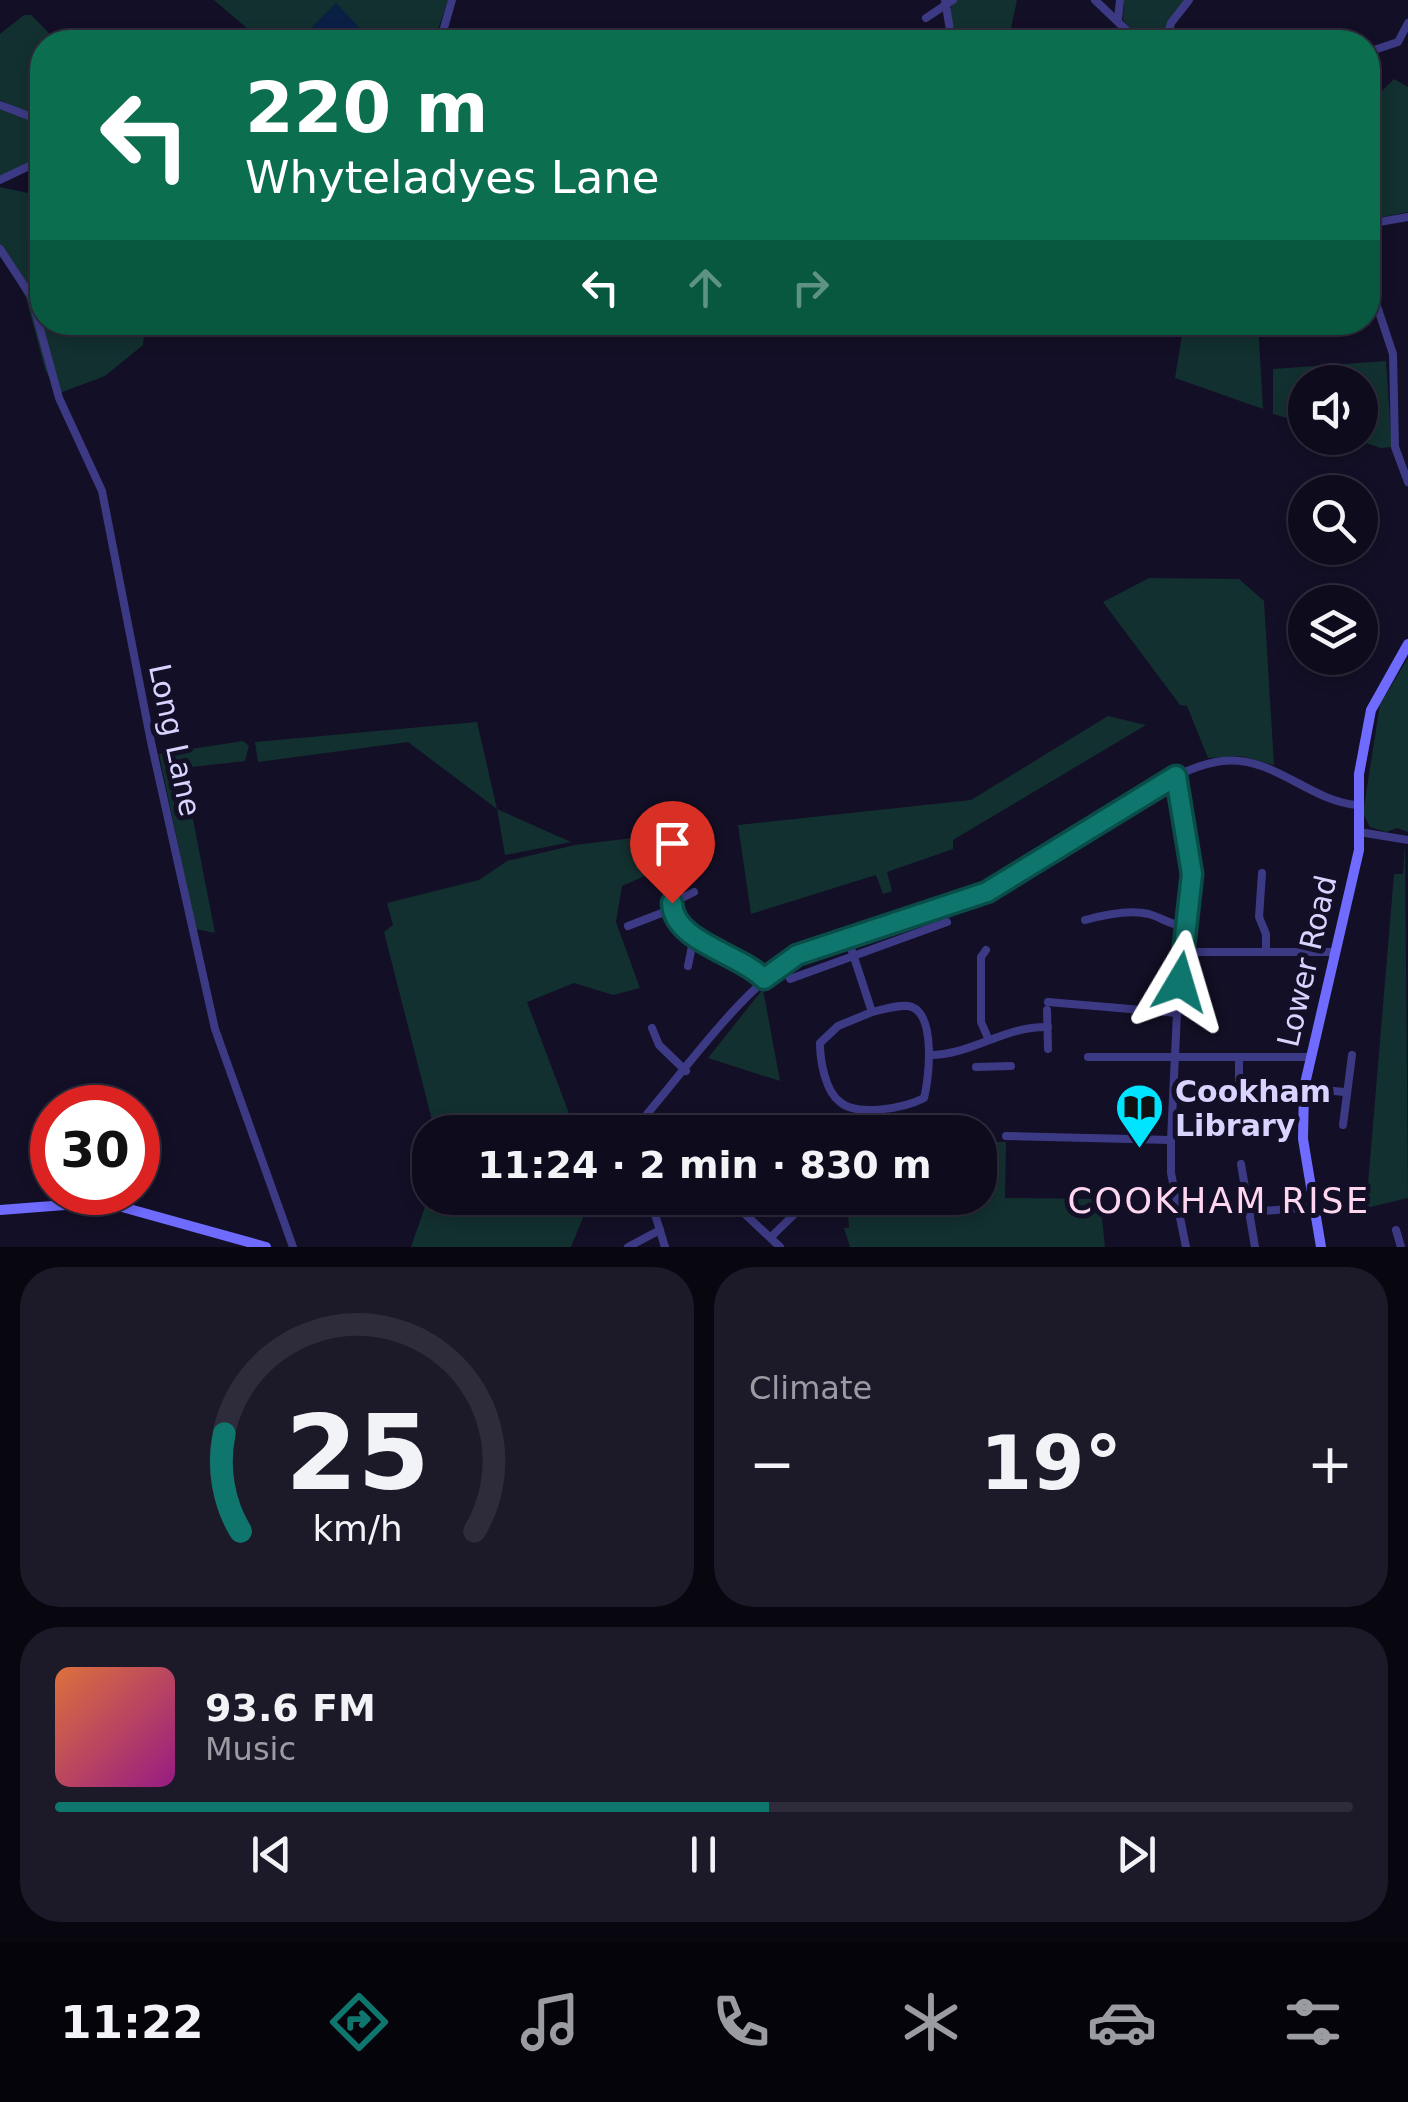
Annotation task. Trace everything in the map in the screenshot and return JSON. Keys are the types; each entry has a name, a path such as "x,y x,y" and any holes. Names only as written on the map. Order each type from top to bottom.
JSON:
{"street":[{"path":"443,30 452,0"},
{"path":"1095,0 1128,30"},
{"path":"1118,19 1120,0"},
{"path":"1170,30 1189,0"},
{"path":"926,18 948,2"},
{"path":"948,2 951,30"},
{"path":"1380,48 1398,42 1408,24"},
{"path":"1398,42 1408,52"},
{"path":"0,105 30,116"},
{"path":"0,180 30,166"},
{"path":"1380,222 1408,218"},
{"name":"Long Lane","path":"0,249 30,294"},
{"path":"1380,315 1393,354 1395,447 1408,482"},
{"name":"Long Lane","path":"42,335 59,398 102,491 151,742 214,1029 292,1247"},
{"name":"Lower Road","path":"1321,1247 1302,1121 1304,1088 1359,850 1357,805 1371,710 1408,644"},
{"path":"646,1115 764,979 797,955 848,936 944,910 987,892 1176,776 1226,760 1250,763 1326,797 1357,805"},
{"path":"1176,776 1192,874 1176,1013 1171,1140 1172,1173 1186,1247"},
{"path":"1359,832 1408,840"},
{"path":"1262,872 1259,917 1266,934 1266,952"},
{"path":"628,926 672,908 680,896 694,892"},
{"path":"672,908 675,919 694,936 752,967 764,979"},
{"path":"1084,920 1107,914 1148,914 1186,927"},
{"path":"790,978 948,922"},
{"path":"688,966 694,936"},
{"path":"848,936 872,1012"},
{"path":"986,950 981,958 981,1022 988,1038"},
{"path":"1182,952 1333,952"},
{"path":"1048,1049 1048,1006 1176,1013"},
{"path":"914,1007 922,1016 929,1056 924,1098 899,1108 841,1104 820,1060 820,1043 838,1026 872,1012 914,1007"},
{"path":"929,1056 977,1048 988,1038 1020,1028 1048,1027"},
{"path":"652,1028 659,1045 686,1070"},
{"path":"977,1048 980,1067 1011,1066"},
{"path":"1343,1125 1344,1092 1352,1055"},
{"path":"1088,1057 1310,1057"},
{"path":"1239,1059 1239,1096"},
{"path":"1304,1088 1344,1092"},
{"path":"1219,1097 1255,1097"},
{"path":"1006,1136 1171,1140"},
{"path":"1243,1166 1254,1247"},
{"path":"0,1210 104,1202 266,1247"},
{"path":"1250,1212 1313,1207"},
{"path":"655,1215 665,1247"},
{"path":"771,1237 794,1215"},
{"path":"749,1216 780,1247"},
{"path":"628,1247 660,1230"},
{"path":"1396,1230 1401,1247"}],"green space":[{"path":"214,0 448,0 438,30 249,30"},
{"path":"955,0 1017,0 1011,30 954,30 949,11"},
{"path":"1124,0 1187,0 1171,30 1132,30 1123,20"},
{"path":"24,15 31,15 46,30 30,30 30,114 0,100 0,34"},
{"path":"1394,79 1408,87 1408,212 1380,218 1380,93"},
{"path":"0,107 30,118 30,162 0,177"},
{"path":"0,187 30,193 30,313 26,298 0,251"},
{"path":"36,335 144,335 143,345 105,376 57,394"},
{"path":"1182,335 1259,335 1263,409 1175,378"},
{"path":"1386,361 1392,447 1378,447 1378,365 1330,365"},
{"path":"1288,368 1288,418 1273,414 1273,369"},
{"path":"1149,578 1239,579 1264,601 1274,765 1240,756 1208,758 1187,706 1180,705 1103,602"},
{"path":"1408,658 1408,832 1397,828 1386,832 1370,827 1363,813 1380,704"},
{"path":"1108,716 1146,725 953,840 953,849 887,872 892,891 883,894 876,875 751,914 738,825 971,800"},
{"path":"477,722 497,809 408,742 258,762 255,742"},
{"path":"243,741 249,746 245,761 183,768 215,933 196,929 159,754"},
{"path":"497,809 571,842 505,855"},
{"path":"706,829 711,852 662,860 665,867 622,886 616,922 640,988 613,995 574,983 527,1002 570,1115 431,1115 384,932 393,925 387,903 479,880 507,861 575,845"},
{"path":"1405,844 1408,1198 1366,1208 1394,874 1403,874"},
{"path":"763,989 780,1081 708,1058"},
{"path":"997,1142 1006,1142 1005,1198 1100,1199 1105,1247 850,1247 844,1228 849,1228 848,1215 997,1215"},
{"path":"422,1215 584,1215 571,1247 411,1247"}],"water":[{"path":"336,3 361,29 360,30 309,30"}],"place":[{"name":"Cookham Library","path":"1140,1150"}],"district":[{"name":"COOKHAM RISE","path":"1219,1201"}],"route":[{"path":"672,903 675,919 694,936 752,967 764,979 797,955 848,936 957,906 987,892 1176,776 1182,787 1192,874 1180,982"}]}
